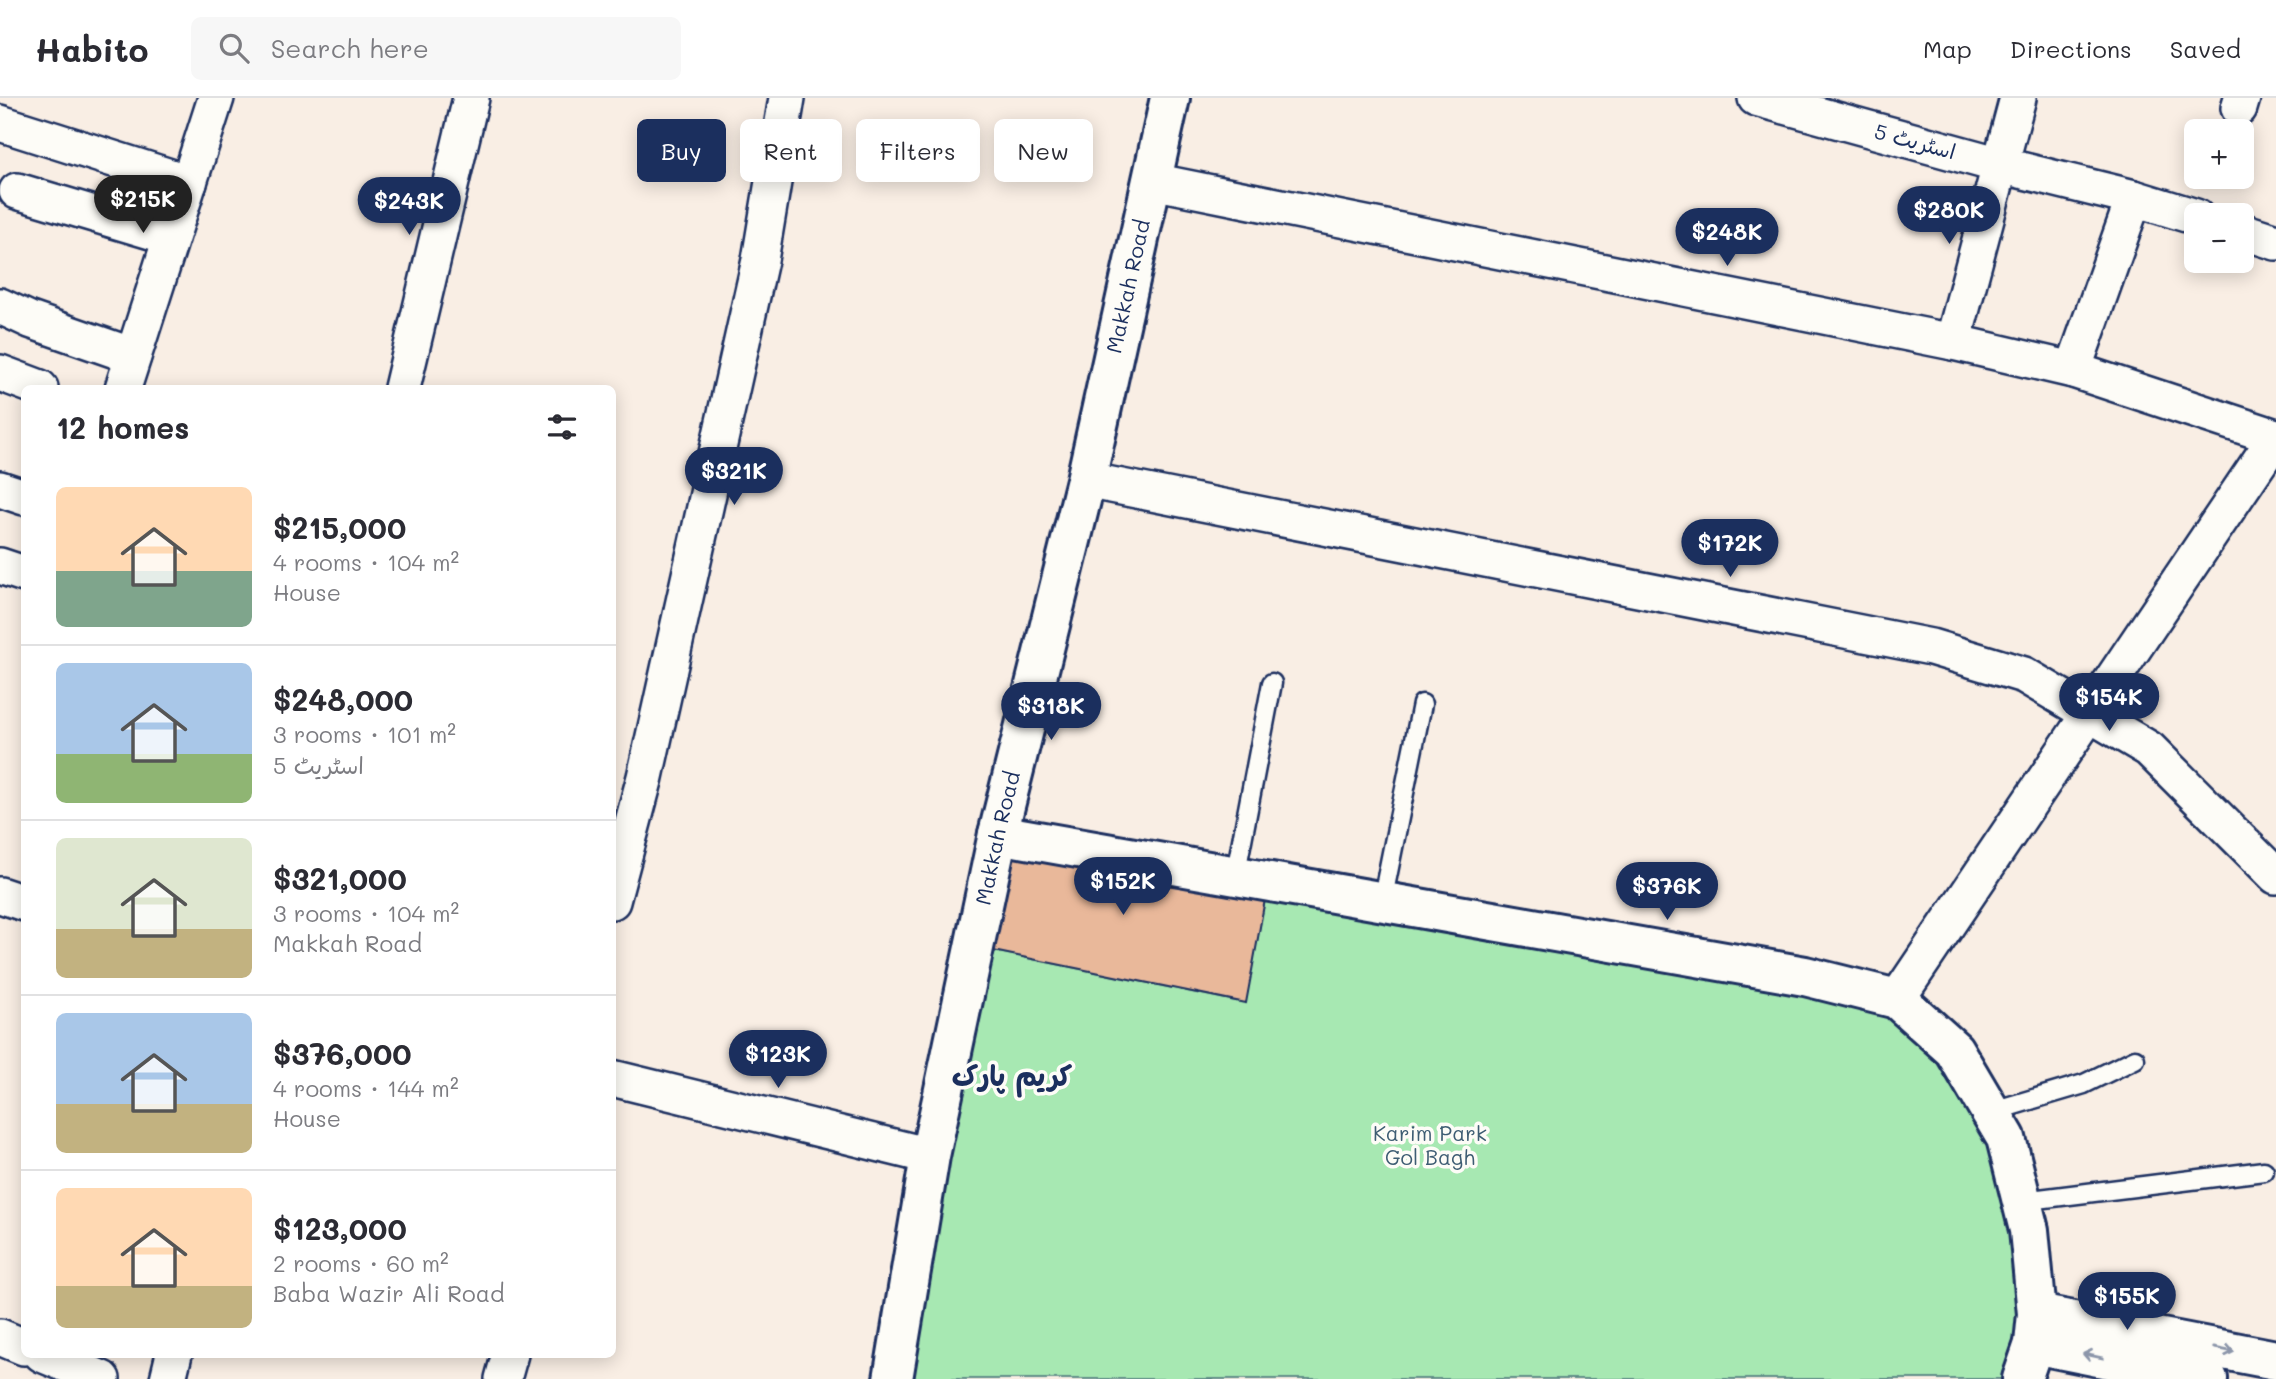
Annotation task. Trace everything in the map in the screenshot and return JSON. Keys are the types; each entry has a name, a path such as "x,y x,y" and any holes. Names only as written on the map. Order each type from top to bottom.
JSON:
{"street":[{"path":"124,385 216,98"},
{"path":"403,385 471,98"},
{"path":"616,886 645,777 760,260 787,98"},
{"name":"Makkah Road","path":"893,1379 930,1156 998,834 1086,480 1170,98"},
{"name":"اسٹریٹ 5","path":"1756,98 2184,213"},
{"path":"1953,342 2018,98"},
{"path":"0,123 189,183"},
{"path":"1152,181 1953,342 2073,370 2276,437 1897,999"},
{"path":"18,191 171,237"},
{"path":"2073,370 2134,198"},
{"path":"2254,235 2276,242"},
{"path":"0,306 30,320 133,356"},
{"path":"0,373 32,385"},
{"path":"1086,480 1931,646 2024,675 2149,749 2276,876"},
{"path":"0,489 21,496"},
{"path":"0,566 21,573"},
{"path":"998,834 1805,975 1897,999 1954,1050 2006,1138 2029,1230 2035,1329 2022,1379"},
{"path":"0,895 21,902"},
{"path":"616,1079 930,1156"},
{"path":"2035,1329 2276,1360"},
{"path":"2035,1329 2208,1379"},
{"path":"0,1337 21,1346"},
{"path":"52,1358 102,1379"},
{"path":"168,1379 173,1358"},
{"path":"503,1379 509,1358"}],"lane":[{"path":"1235,877 1272,682"},
{"path":"1382,902 1422,704"},
{"path":"1990,1112 2084,1084 2135,1059"},
{"path":"2022,1201 2264,1171"}],"green space":[{"name":"Karim Park Gol Bagh","path":"1268,883 1897,999 1954,1050 2029,1230 2022,1379 893,1379 974,947 1245,1003"}],"building":[{"path":"998,834 1268,883 1246,1003 974,947"}],"district":[{"name":"کریم پارک","path":"1012,1076"}]}
